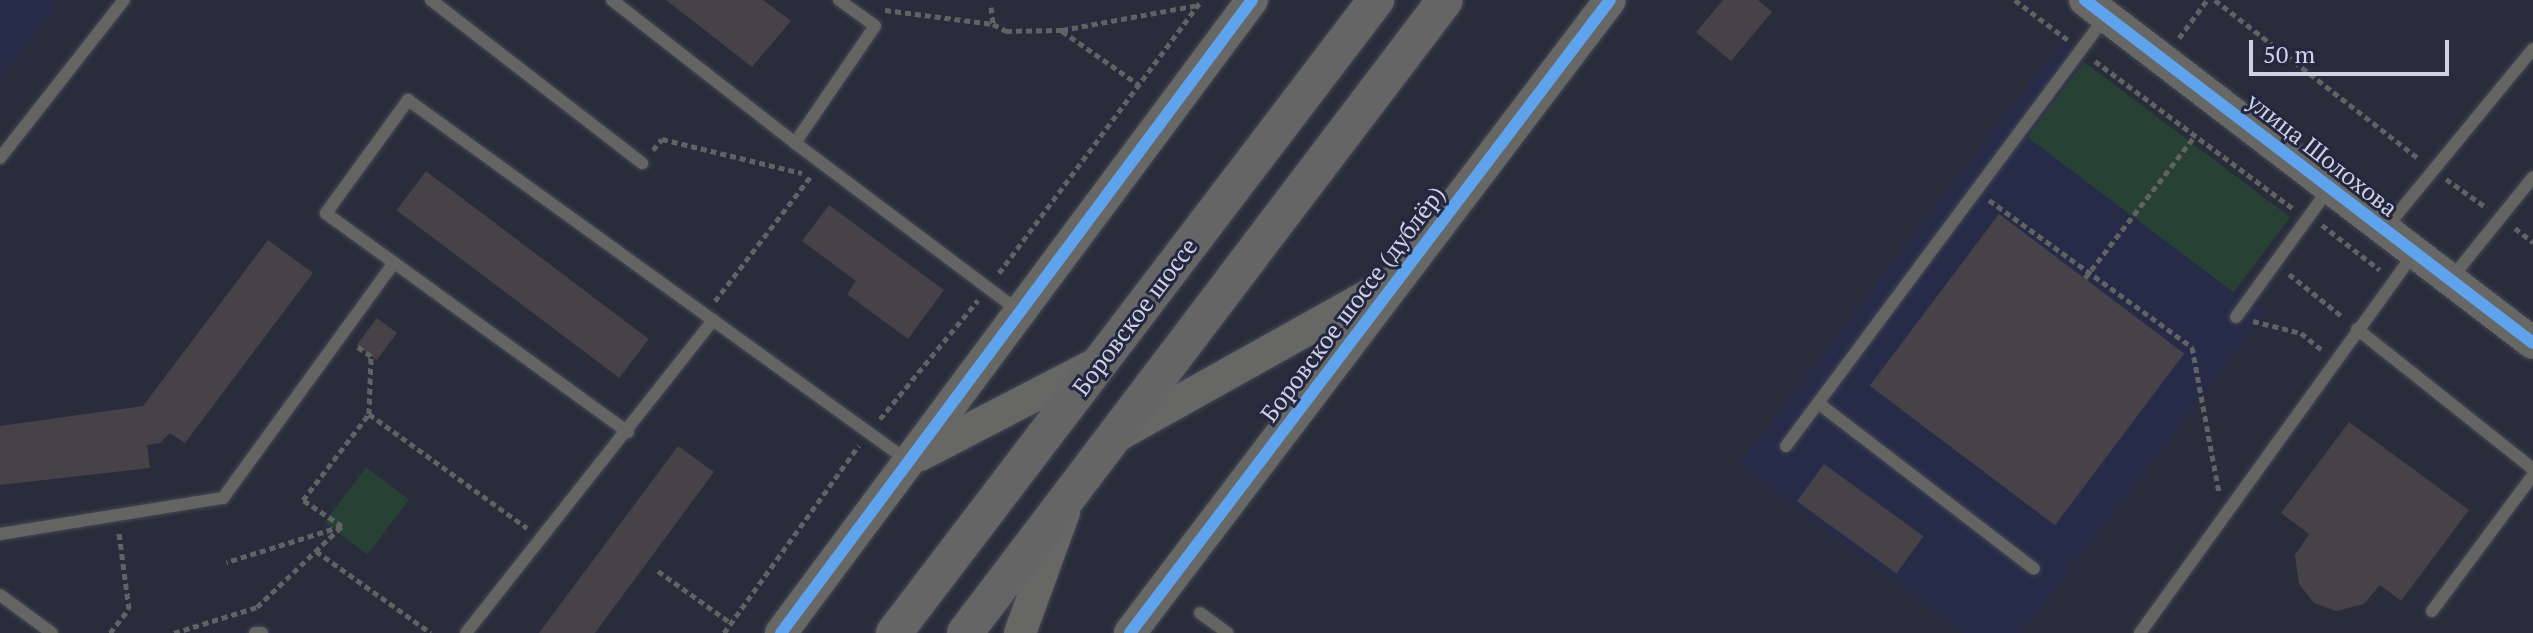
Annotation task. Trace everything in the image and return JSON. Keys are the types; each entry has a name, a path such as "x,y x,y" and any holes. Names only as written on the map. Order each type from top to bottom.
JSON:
{"main road":[{"name":"Боровское шоссе","path":"894,633 1376,0"},
{"path":"965,633 1445,0"}],"street":[{"path":"781,633 1252,0"},
{"name":"Боровское шоссе (дублёр)","path":"1130,633 1404,276 1610,0"},
{"name":"улица Шолохова","path":"2095,8 2533,343"},
{"path":"1112,439 1404,276"},
{"path":"908,461 1101,361"},
{"path":"1020,633 1071,493"}],"lane":[{"path":"0,158 124,0"},
{"path":"431,0 642,163"},
{"path":"612,0 795,143 1019,311"},
{"path":"795,143 875,26 839,0"},
{"path":"1786,446 2081,50 2095,8"},
{"path":"2383,230 2533,49"},
{"path":"628,432 326,213 408,100 908,461"},
{"path":"2450,280 2498,215 2533,177"},
{"path":"2236,317 2329,189"},
{"path":"2140,633 2414,253"},
{"path":"0,534 223,498 394,263"},
{"path":"466,633 628,432 709,317"},
{"path":"2357,329 2533,469"},
{"path":"1818,403 2034,569"},
{"path":"2432,611 2533,475"},
{"path":"0,595 52,633"},
{"path":"1200,613 1228,633"},
{"path":"255,633 262,633"}],"path":[{"path":"2015,0 2278,201 2310,216 2394,281"},
{"path":"2177,40 2207,0"},
{"path":"2215,0 2435,171 2498,215"},
{"path":"862,17 881,9 993,24 1006,31 1062,30 1200,2"},
{"path":"724,633 868,432 988,288 1200,2"},
{"path":"991,7 993,24"},
{"path":"1062,30 1139,85"},
{"path":"2087,276 2194,137"},
{"path":"642,163 662,139 812,175"},
{"path":"709,317 821,162"},
{"path":"1976,191 2087,276 2192,347 2223,516"},
{"path":"2275,263 2357,329"},
{"path":"2236,317 2301,333 2335,360"},
{"path":"341,336 371,356 369,414 303,500 342,526"},
{"path":"369,414 542,539"},
{"path":"110,633 129,609 117,515"},
{"path":"174,633 257,607 342,526"},
{"path":"227,562 342,526"},
{"path":"316,551 431,633"},
{"path":"658,571 731,623"}],"shaded area":[{"path":"0,0 61,0 0,80"},
{"path":"2062,40 2084,62 2029,138 2267,311 2022,633 1963,633 1739,464"}],"green space":[{"path":"2084,62 2290,217 2233,292 2027,137"},
{"path":"366,467 409,499 368,555 324,522"}],"building":[{"path":"666,0 763,0 791,21 752,67"},
{"path":"1723,0 1758,0 1772,12 1731,61 1696,32"},
{"path":"426,171 649,339 619,378 397,210"},
{"path":"829,205 944,290 908,339 847,294 856,281 802,241"},
{"path":"1999,214 2184,354 2055,525 1870,386"},
{"path":"268,240 313,273 185,443 170,433 160,443 147,445 150,468 0,485 0,426 143,406"},
{"path":"377,318 397,333 377,360 357,345"},
{"path":"2349,422 2469,510 2401,601 2380,585 2364,604 2336,611 2314,603 2299,584 2295,555 2309,534 2281,513"},
{"path":"678,446 714,472 595,633 539,633"},
{"path":"1824,464 1924,536 1896,574 1797,501"}],"cycle path":[{"path":"781,633 1252,0"},
{"path":"1130,633 1610,0"},
{"path":"2085,0 2533,343"}]}
